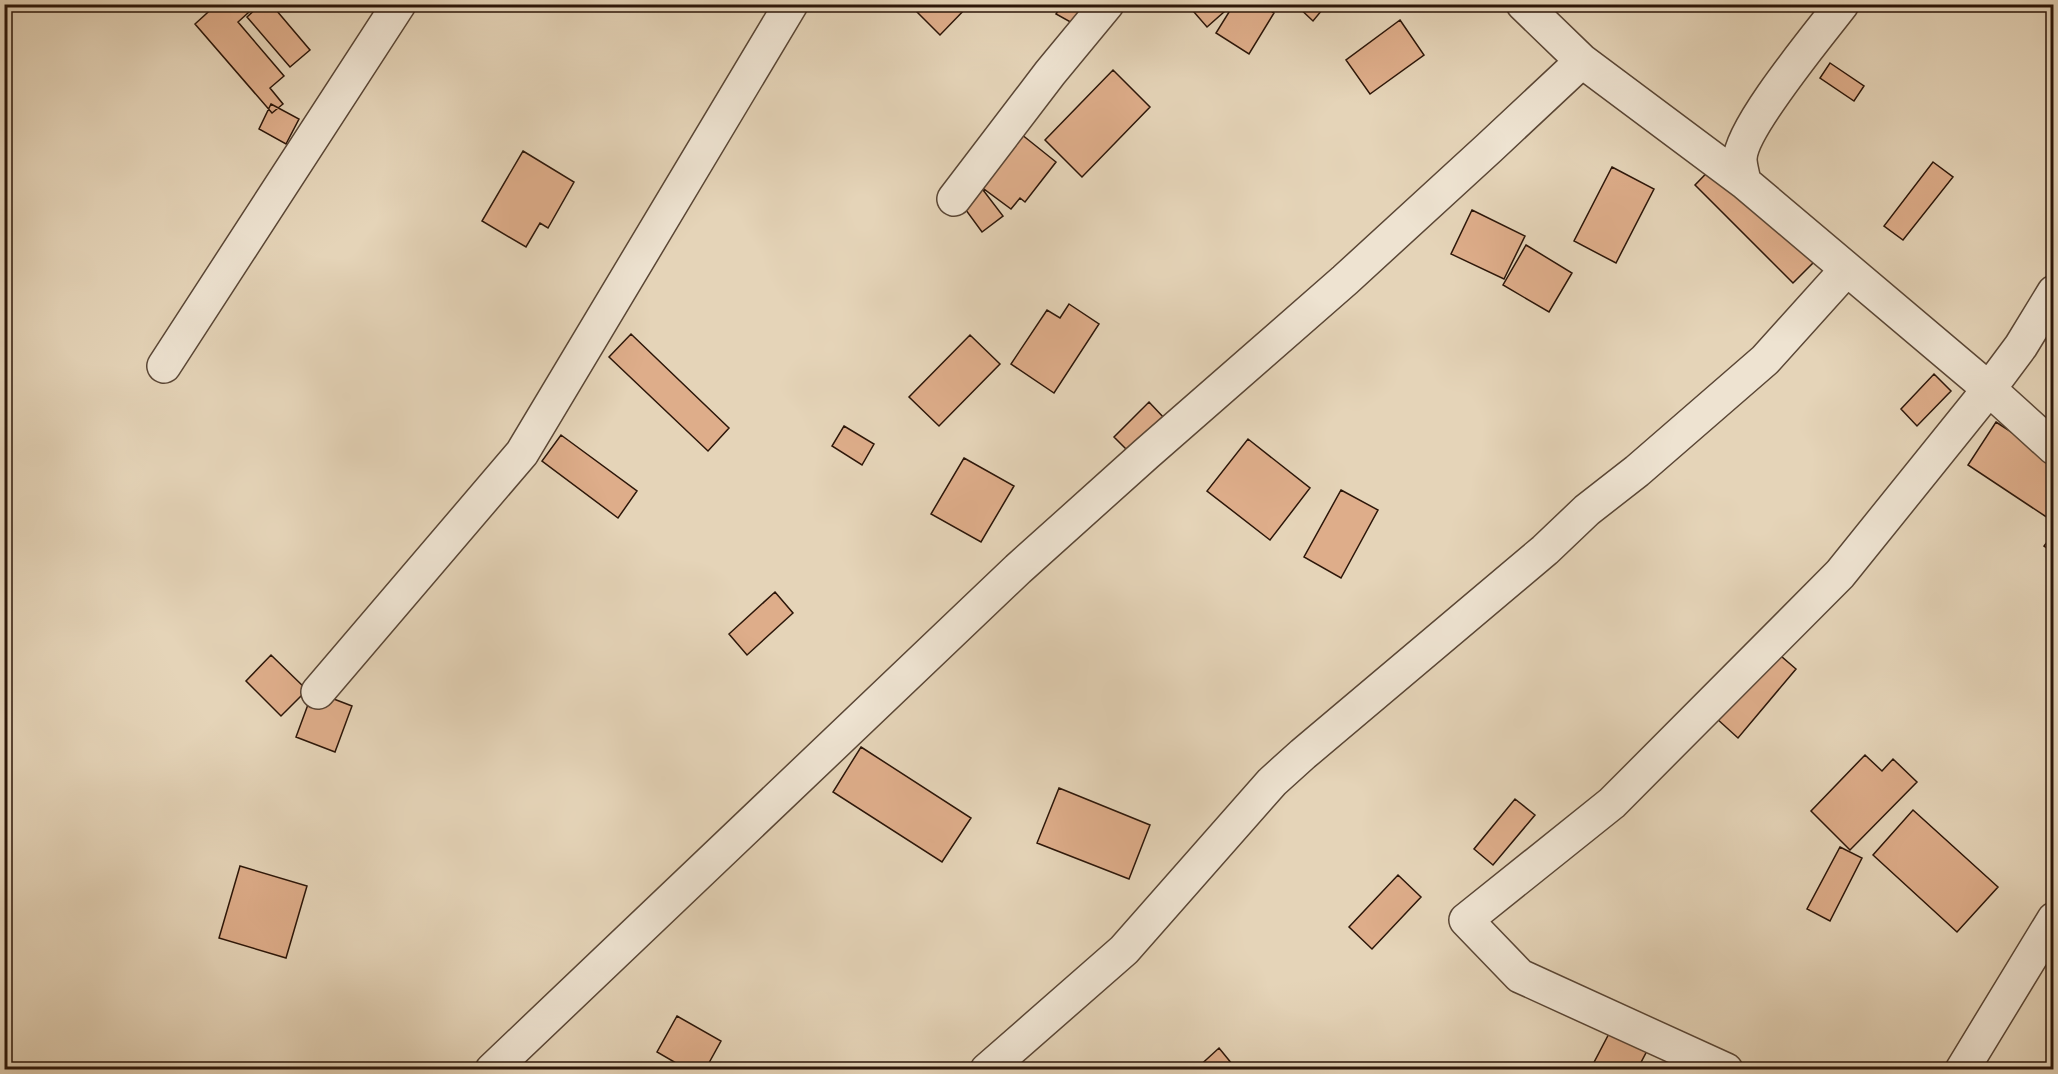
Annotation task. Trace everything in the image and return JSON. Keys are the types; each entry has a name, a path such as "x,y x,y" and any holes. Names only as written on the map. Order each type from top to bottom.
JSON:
{"street":[{"path":"164,366 399,4"},
{"path":"318,692 522,453 791,4"},
{"path":"954,199 1050,73 1107,4"},
{"path":"1523,4 1582,61 1744,182 1989,389 2054,448"},
{"path":"1744,182 1740,157 1749,134 1774,94 1842,4"},
{"path":"492,1070 1018,569 1354,272 1582,61"},
{"path":"987,1070 1124,950 1272,782 1765,360 1847,269"},
{"path":"1726,1070 1520,976 1466,920 1612,803 1840,574 1989,389 2021,346 2054,292"},
{"path":"1962,1070 2054,919"}],"building":[{"path":"217,4 258,4 238,22 284,76 270,88 283,104 272,113 195,24"},
{"path":"261,4 271,4 310,50 290,67 247,17"},
{"path":"909,4 970,4 940,35"},
{"path":"1062,4 1085,4 1074,24 1056,14"},
{"path":"1187,4 1233,4 1207,27"},
{"path":"1234,4 1260,4 1274,13 1249,54 1216,33"},
{"path":"1295,4 1327,4 1313,21"},
{"path":"1400,20 1424,55 1370,94 1346,60"},
{"path":"1830,63 1864,86 1854,101 1820,78"},
{"path":"1113,70 1150,107 1082,177 1045,140"},
{"path":"271,104 299,119 286,144 259,129"},
{"path":"1021,134 1056,162 1025,202 1020,198 1011,209 980,186"},
{"path":"1732,147 1830,246 1793,283 1695,185"},
{"path":"523,151 574,182 548,228 540,223 526,247 482,221"},
{"path":"1933,162 1953,177 1903,240 1884,226"},
{"path":"1612,167 1654,189 1616,263 1574,241"},
{"path":"980,186 1003,216 982,232 960,202"},
{"path":"1472,210 1525,236 1504,279 1451,254"},
{"path":"1526,245 1572,273 1549,312 1503,285"},
{"path":"1069,304 1099,324 1054,393 1011,364 1047,310 1060,318"},
{"path":"631,334 729,428 708,451 609,357"},
{"path":"970,335 1000,364 939,426 909,397"},
{"path":"1934,374 1951,391 1917,426 1901,409"},
{"path":"1149,402 1165,419 1131,454 1114,437"},
{"path":"1996,422 2054,460 2054,522 1968,465"},
{"path":"844,426 874,444 862,465 832,446"},
{"path":"561,435 637,491 618,518 542,461"},
{"path":"1248,439 1310,488 1270,540 1207,491"},
{"path":"964,458 1014,486 981,542 931,514"},
{"path":"1341,490 1378,510 1341,578 1304,557"},
{"path":"2054,533 2054,553 2044,546"},
{"path":"775,592 793,613 747,655 729,634"},
{"path":"1774,650 1796,669 1738,738 1716,718"},
{"path":"271,655 307,690 281,716 246,681"},
{"path":"313,691 352,706 335,752 296,737"},
{"path":"861,747 971,818 942,862 833,792"},
{"path":"1865,755 1882,771 1893,759 1917,782 1850,850 1811,811"},
{"path":"1059,788 1150,825 1129,879 1037,843"},
{"path":"1515,799 1535,815 1493,865 1474,849"},
{"path":"1913,810 1998,887 1957,932 1873,855"},
{"path":"1840,847 1862,858 1830,921 1807,909"},
{"path":"240,866 307,886 286,958 219,938"},
{"path":"1398,875 1421,897 1372,949 1349,927"},
{"path":"677,1016 721,1041 705,1070 688,1070 657,1052"},
{"path":"1613,1026 1650,1045 1637,1070 1590,1070"},
{"path":"1219,1048 1237,1070 1195,1070"}]}
